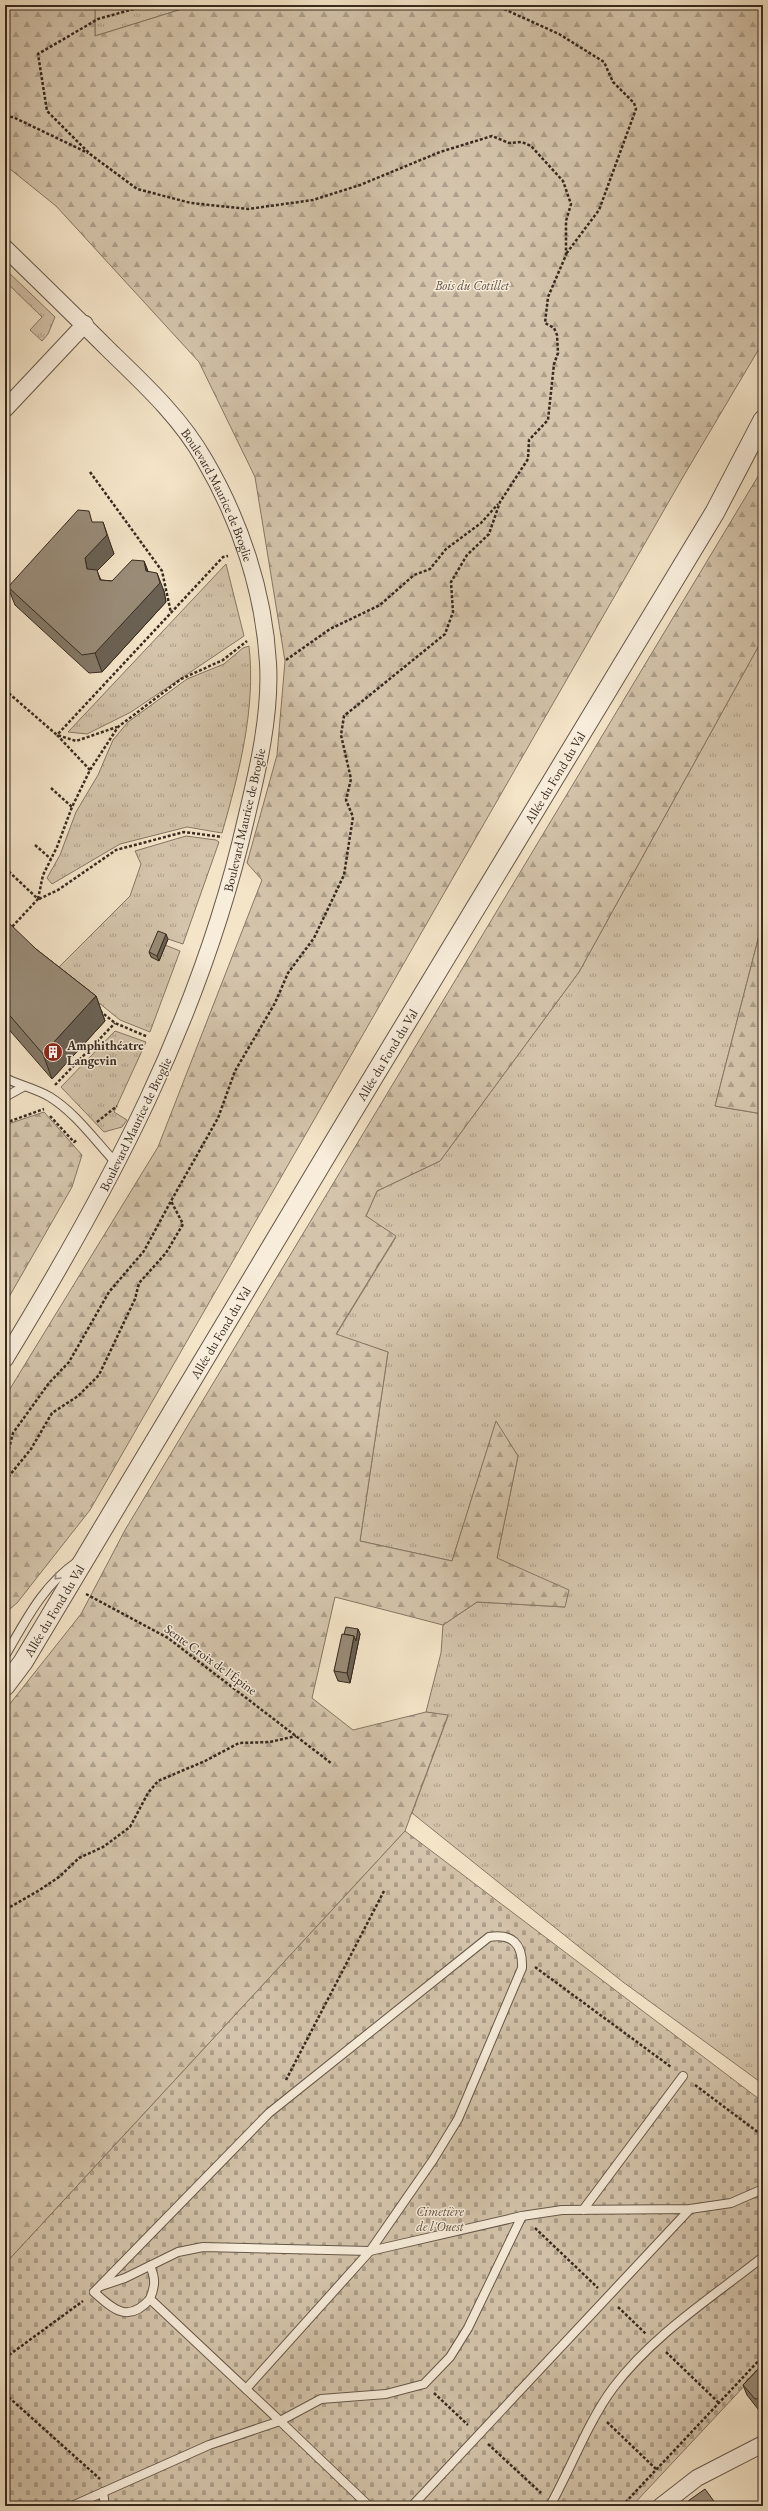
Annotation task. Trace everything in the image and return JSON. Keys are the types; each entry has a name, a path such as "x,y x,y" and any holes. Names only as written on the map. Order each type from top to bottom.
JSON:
{"street":[{"name":"Boulevard Maurice de Broglie","path":"5,248 85,324 161,400 203,456 230,510 245,549 264,628 268,663 267,703 261,742 240,843 227,895 189,1006 146,1106 117,1164 5,1359"},
{"path":"5,409 85,324"},
{"name":"Allée du Fond du Val","path":"5,1686 24,1662 715,512 763,420"},
{"path":"661,2506 698,2478 763,2444"}],"lane":[{"path":"5,1078 23,1087 49,1096 63,1106 77,1119 117,1164"},
{"path":"5,1098 23,1087"},
{"path":"5,1656 44,1592 61,1573 88,1554"},
{"path":"94,2292 269,2113 489,1937 500,1935 512,1940 518,1946 522,1957 522,1968 458,2119 433,2160 370,2251 246,2390"},
{"path":"583,2210 683,2076"},
{"path":"94,2292 102,2285 150,2266 178,2252 203,2247 370,2251 522,2216 562,2210 690,2209 730,2203 763,2189"},
{"path":"412,2506 690,2209"},
{"path":"72,2506 209,2445 280,2421 322,2399 386,2394 424,2384 450,2357 468,2328 522,2216"},
{"path":"550,2506 612,2389 655,2342 763,2257"},
{"path":"94,2292 120,2312 129,2313 150,2299 155,2286 155,2276 150,2266"},
{"path":"150,2299 369,2506"},
{"path":"103,2492 105,2506"}],"path":[{"path":"148,5 98,19 38,54 47,111 90,154 137,189 191,203 248,209 313,200 360,185 440,152 492,136 509,143 522,142 531,146 563,181 571,204 566,221 566,255"},
{"path":"268,663 285,661 330,629 380,605 414,574 430,569 446,549 481,523 500,502 528,458 529,440 548,420 554,364 558,353 557,335 554,328 545,323 548,297 566,255 599,210 636,109 634,103 612,82 604,62 559,34 495,5"},
{"path":"5,118 13,117 90,154"},
{"path":"90,472 162,571 171,614"},
{"path":"5,1464 13,1434 49,1383 69,1362 109,1292 144,1251 218,1118 235,1070 275,1003 288,973 314,938 344,875 352,817 346,800 351,778 340,735 344,716 445,634 453,612 451,582 467,555 489,534 500,502"},
{"path":"57,735 223,557 245,549"},
{"path":"57,735 76,741 118,726 181,679 223,660 264,628"},
{"path":"5,690 57,735 90,770"},
{"path":"38,899 43,875 72,807 90,770 118,726"},
{"path":"51,788 72,807"},
{"path":"8,931 38,899 58,890 116,850 184,832 216,836 240,843"},
{"path":"35,845 51,859"},
{"path":"5,868 38,899"},
{"path":"11,928 16,933"},
{"path":"98,1009 115,1023 148,1038"},
{"path":"54,1087 115,1023"},
{"path":"94,1124 117,1106"},
{"path":"5,1123 45,1108"},
{"path":"42,1110 74,1142 77,1140"},
{"path":"5,1480 31,1449 52,1413 78,1396 99,1375 134,1299 139,1283 166,1253 183,1224 171,1201"},
{"name":"Sente Croix de l'Épine","path":"70,1585 168,1638 331,1763"},
{"path":"5,1908 12,1906 38,1891 59,1877 79,1858 103,1846 130,1827 148,1793 158,1781 205,1761 239,1743 270,1742 296,1736"},
{"path":"283,2085 384,1890"},
{"path":"522,1957 763,2136"},
{"path":"522,2216 719,2403"},
{"path":"5,2358 94,2292"},
{"path":"622,2506 763,2356"},
{"path":"5,2394 111,2488"},
{"path":"598,2413 656,2469"}],"green space":[{"name":"Bois du Cotillet","path":"5,5 95,5 95,36 195,5 763,5 763,342 683,477 90,1510 17,1603 5,1613 5,1397 158,1147 262,880 247,863 277,755 285,661 255,477 199,362 56,206 5,165"},
{"path":"95,5 195,5 95,36"},
{"path":"5,269 55,317 48,334 42,341 30,330 42,317 5,281"},
{"path":"763,468 763,638 579,972 440,1161 377,1191 366,1216 396,1236 336,1334 388,1352 360,1541 452,1561 496,1421 518,1456 497,1558 569,1590 565,1607 477,1602 443,1625 335,1597 312,1698 353,1730 426,1712 448,1715 405,1831 5,2264 5,1710 81,1614 125,1530"},
{"path":"226,564 244,636 131,712 87,734 68,732"},
{"path":"763,638 763,920 715,1106 763,1114 763,2084 623,1982 412,1813 448,1716 426,1712 441,1653 443,1625 477,1602 565,1607 497,1558 518,1456 496,1422 452,1561 360,1541 388,1352 336,1335 396,1237 366,1216 377,1191 440,1161 579,972"},
{"path":"249,646 251,670 248,717 240,764 222,833 187,827 120,844 52,884 47,878 60,855 76,812 98,775 113,740 128,722 187,679 224,664 243,648"},
{"path":"186,836 216,840 219,842 183,944 159,936 151,957 159,960 165,945 180,951 150,1032 120,1020 57,969 130,896 141,864 135,851"},
{"path":"763,920 763,1114 715,1106"},
{"path":"115,1031 146,1042 114,1112 127,1120 122,1127 104,1132 61,1087"},
{"path":"44,1112 82,1155 72,1187 5,1304 5,1125"},
{"name":"Cimetière de l'Ouest","path":"405,1831 763,2102 763,2366 632,2506 5,2506 5,2264"}],"building":[{"path":"78,510 89,511 92,522 103,522 107,535 85,558 87,569 97,570 100,580 112,581 132,560 144,561 146,571 157,573 160,583 95,653 82,655 8,587"},
{"path":"8,922 36,949 96,996 43,1054 5,1010 5,925"},
{"path":"158,931 166,934 157,956 149,952"},
{"path":"346,1627 358,1629 356,1641 354,1636 344,1634"},
{"path":"342,1634 354,1636 347,1673 334,1671"},
{"path":"763,2364 763,2398 755,2399 743,2385"},
{"path":"705,2489 716,2504 713,2506 681,2506"}],"place":[{"name":"Amphithéatre Langevin","path":"53,1052"}]}
